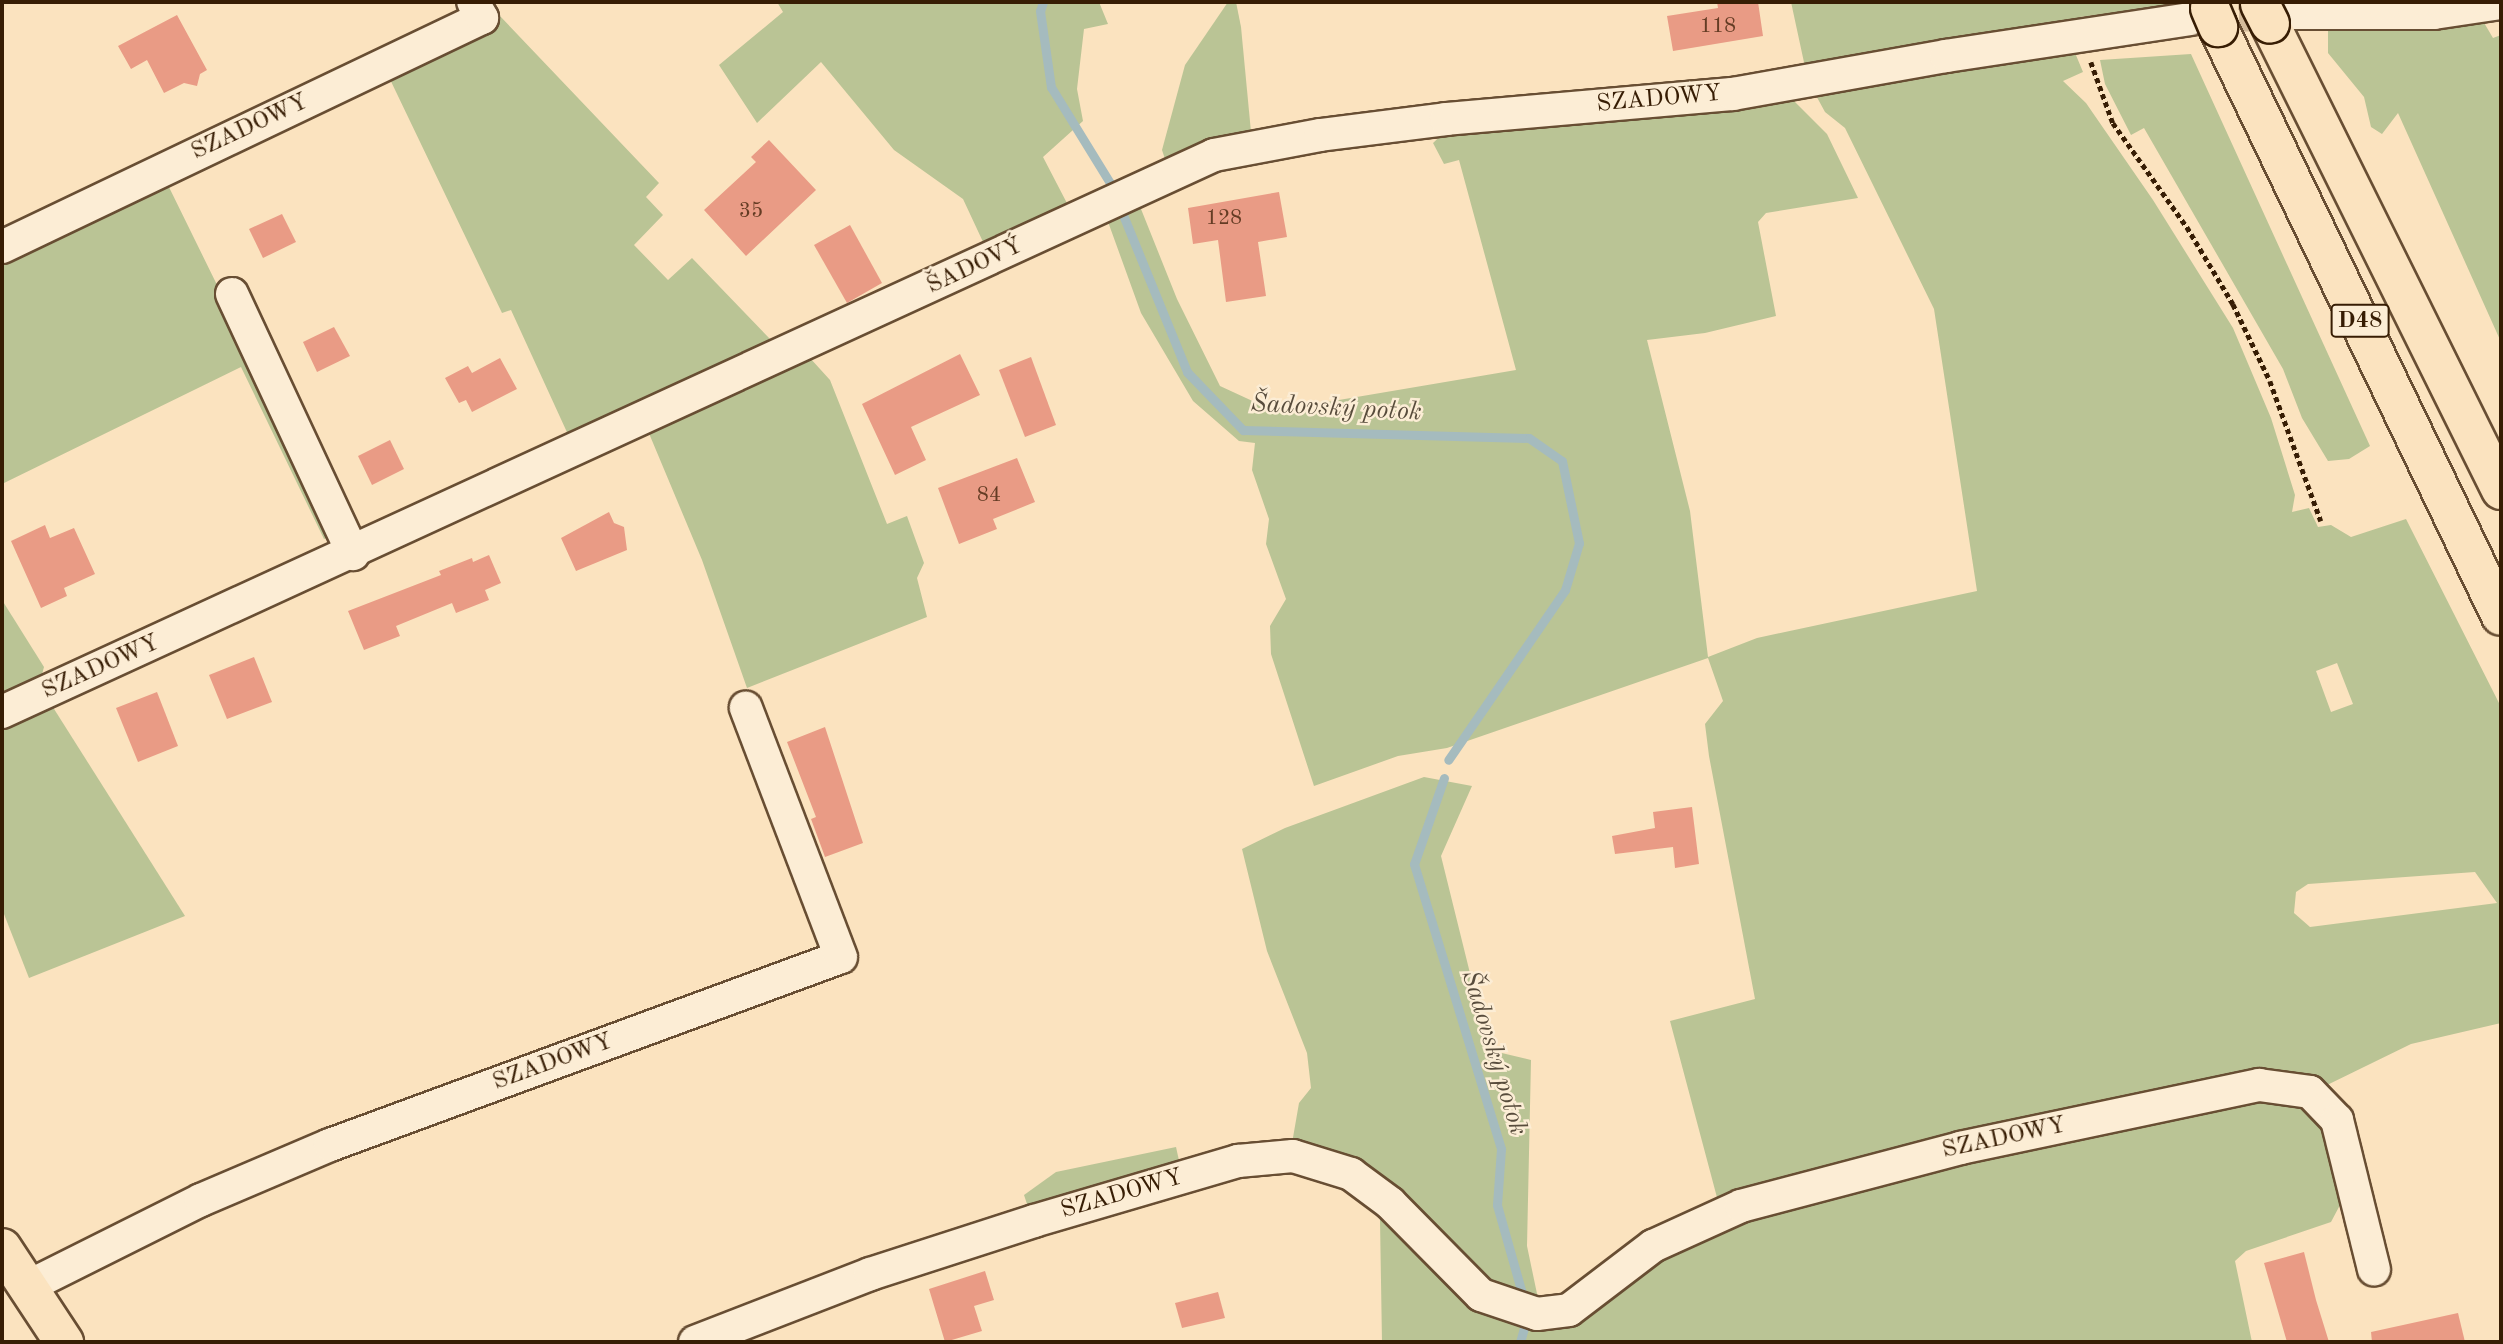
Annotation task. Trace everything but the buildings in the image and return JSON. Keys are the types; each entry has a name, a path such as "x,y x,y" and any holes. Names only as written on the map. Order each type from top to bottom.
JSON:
{"main road":[{"name":"D48","path":"2270,11 2501,490"},
{"name":"D48","path":"2206,14 2501,616"},
{"path":"2,1248 64,1342"}],"street":[{"name":"SZADOWY","path":"2,247 482,18 473,2"},
{"path":"2270,11 2434,13 2501,3"},
{"name":"SZADOWY","path":"1134,194 1214,155 1245,146 1446,119 1733,94 2206,14"},
{"name":"ŠADOVÝ","path":"816,341 1134,194"},
{"path":"232,294 353,554"},
{"name":"SZADOWY","path":"2,712 816,341"},
{"name":"SZADOWY","path":"27,1287 201,1200 330,1145 841,957 746,708"},
{"name":"SZADOWY","path":"695,1342 870,1274 1034,1221 1238,1161 1293,1156 1351,1174 1390,1203 1481,1294 1527,1311 1569,1310 1653,1246 1741,1206 1960,1148 2259,1085 2310,1092 2337,1120 2374,1269"}],"path":[{"path":"2087,33 2099,94 2108,113 2187,227 2233,304 2270,381 2321,521"}],"green space":[{"path":"777,2 1099,2 1108,24 1084,29 1077,89 1083,121 1043,157 1070,209 984,244 963,199 894,150 821,62 757,123 719,65 783,12"},
{"path":"1228,2 1236,2 1241,27 1251,132 1166,162 1162,150 1185,65"},
{"path":"1791,2 2169,2 2171,6 2080,17 2072,25 1805,67"},
{"path":"500,16 659,183 646,197 663,215 634,245 668,280 692,258 770,339 768,349 571,441 511,310 502,313 386,71"},
{"path":"2483,21 2493,38 2501,35 2501,342 2398,113 2382,134 2371,127 2364,97 2328,53 2328,27"},
{"path":"2073,48 2083,72 2063,81 2086,103 2153,200 2233,328 2271,418 2295,495 2292,512 2309,508 2318,527 2331,525 2351,537 2406,519 2501,707 2501,1023 2411,1044 2323,1087 1719,1205 1670,1021 1755,999 1709,756 1705,724 1723,701 1708,658 1447,748 1398,756 1314,786 1271,654 1270,626 1286,599 1266,544 1269,519 1252,470 1255,443 1239,441 1193,401 1141,313 1107,219 1139,204 1177,299 1220,386 1274,411 1516,370 1459,160 1444,164 1433,143 1448,129 1790,97 1827,134 1858,198 1766,213 1758,222 1776,316 1705,333 1647,340 1690,511 1708,657 1757,638 1977,591 1934,309 1845,128 1825,112 1813,90","holes":["2337,663 2353,704 2331,712 2316,671","2475,872 2497,903 2310,927 2294,913 2296,892 2308,884"]},
{"path":"2191,54 2370,446 2349,459 2328,461 2302,418 2283,369 2144,128 2131,135 2105,84 2100,60"},
{"path":"165,179 248,348 333,535 324,539 241,367 2,484 2,257"},
{"path":"810,358 830,380 887,524 907,516 924,563 917,578 927,617 747,688 702,560 648,431"},
{"path":"2,600 44,667 41,678 2,701"},
{"path":"49,701 185,916 29,978 2,909 2,723"},
{"path":"1424,777 1472,786 1441,856 1489,1050 1531,1060 1527,1246 1540,1308 1596,1307 1680,1248 1719,1228 1823,1194 2265,1097 2284,1098 2318,1119 2335,1153 2340,1205 2331,1222 2246,1251 2235,1261 2252,1342 1382,1342 1380,1220 1374,1176 1291,1149 1299,1103 1311,1088 1307,1053 1267,951 1242,849 1285,828"},
{"path":"1176,1147 1180,1165 1029,1210 1024,1195 1056,1172"}],"waterway":[{"name":"Šadovský potok","path":"1043,2 1040,11 1051,87 1110,183 1187,372 1243,430 1529,438 1562,461 1579,543 1565,590 1448,760"},
{"name":"Šadovský potok","path":"1444,778 1414,864 1501,1149 1497,1205 1525,1304"},
{"name":"Šadovský potok","path":"1520,1342 1527,1318"}],"tunnel":[{"path":"2191,19 2286,13"}]}
